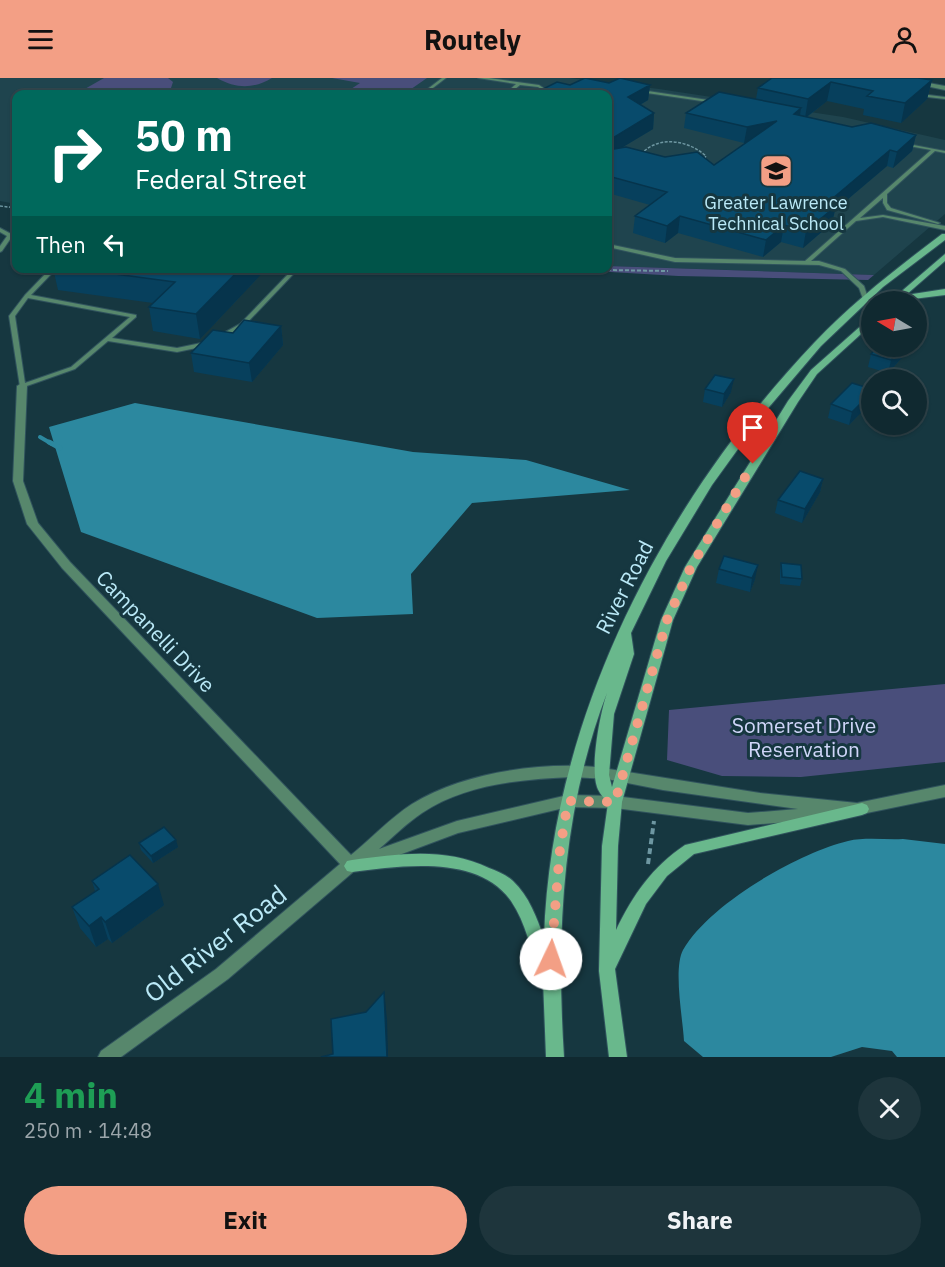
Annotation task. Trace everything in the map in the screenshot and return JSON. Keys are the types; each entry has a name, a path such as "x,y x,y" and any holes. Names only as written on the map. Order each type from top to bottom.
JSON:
{"main road":[{"name":"River Road","path":"874,291 945,236"},
{"path":"905,291 945,257"},
{"path":"927,295 945,292"},
{"name":"River Road","path":"555,1057 550,982 554,911 568,801 593,705 656,569 739,440 785,378 861,302"},
{"path":"618,1057 607,971 610,846 615,802 621,777 667,620 691,567 763,446 814,372 861,329"},
{"path":"615,802 604,787 602,775 607,714 627,654 625,633"},
{"path":"607,971 646,887 673,859 690,849 862,809"},
{"path":"352,866 409,859 444,859 477,868 507,885 531,926 550,982"}],"street":[{"path":"891,78 945,88"},
{"name":"Campanelli Drive","path":"21,386 18,481 33,524 66,565 352,866"},
{"name":"Old River Road","path":"107,1057 222,974 352,866 416,809 445,793 478,783 516,776 575,771 788,803 862,809"},
{"path":"862,809 945,791"},
{"name":"Old River Road","path":"352,866 458,827 504,814 568,801 615,802 748,819 862,809"}],"lane":[{"path":"428,90 444,78"},
{"path":"480,78 539,86 546,90 555,89"},
{"path":"512,90 520,83"},
{"path":"638,91 722,103"},
{"path":"914,92 945,98"},
{"path":"901,143 945,152"},
{"path":"807,262 934,150"},
{"path":"885,192 885,203 889,209 945,227"},
{"path":"853,222 865,217 883,216 945,227"},
{"path":"0,230 10,235 0,249"},
{"path":"612,247 675,260 807,262 843,270 862,287 863,291"},
{"path":"27,296 134,316 73,368 21,386 12,316 27,296 49,273"},
{"path":"107,339 177,350 204,344 242,325 292,273"}],"path":[{"path":"648,160 640,156 645,148 658,143 681,143 698,148 706,156 700,164"},
{"path":"612,270 674,271"},
{"path":"648,864 655,814"}],"shaded area":[{"name":"Greater Lawrence Technical School","path":"0,78 569,78 843,117 945,140 945,214 874,275 612,266 612,90 12,90 12,203 0,201"},
{"path":"135,403 413,452 526,460 630,490 472,503 411,574 413,614 317,618 81,532 49,427"},
{"path":"903,839 945,844 945,1057 897,1057 892,1051 862,1047 831,1057 703,1057 684,1041 679,995 680,959 683,950 713,915 756,883 828,847 855,840"}],"green space":[{"path":"104,78 168,78 173,82 170,90 83,90"},
{"path":"217,78 272,78 252,86 238,86"},
{"path":"332,78 427,78 410,90 351,89 360,83"},
{"path":"612,266 874,275 868,280 678,276 612,272"},
{"name":"Somerset Drive Reservation","path":"945,684 945,762 801,777 722,776 667,760 669,710"}],"building":[{"path":"585,78 609,83 620,78 650,85 628,97 654,113 612,139 612,90 541,90 557,82 570,85"},
{"path":"772,78 918,78 932,80 905,103 867,96 873,91 831,82 808,99 758,88"},
{"path":"719,92 801,108 794,114 852,127 871,123 916,135 897,152 890,150 826,204 836,206 806,231 784,225 766,240 680,216 667,226 635,216 667,192 612,177 612,149 626,147 665,157 697,152 714,165 777,121 747,127 686,113"},
{"path":"108,273 236,273 196,314 149,307 175,282"},
{"path":"244,320 281,326 249,363 191,353 213,330 233,333"},
{"path":"715,375 734,379 724,394 705,389"},
{"path":"852,383 861,386 861,403 852,412 831,404"},
{"path":"800,471 823,479 805,509 778,500"},
{"path":"724,556 758,565 752,578 719,569"},
{"path":"781,563 801,565 802,579 782,577"},
{"path":"164,827 176,840 151,856 139,843"},
{"path":"130,855 158,884 105,922 101,917 89,926 72,907 99,889 92,881"},
{"path":"384,992 387,1057 321,1057 333,1054 331,1019 366,1012"}],"waterway":[{"path":"40,437 52,444"},
{"path":"49,442 60,448"}],"place":[{"name":"Greater Lawrence Technical School","path":"776,171"}],"route":[{"path":"551,959 560,849 568,801 615,802 667,620 691,567 753,464"}]}
